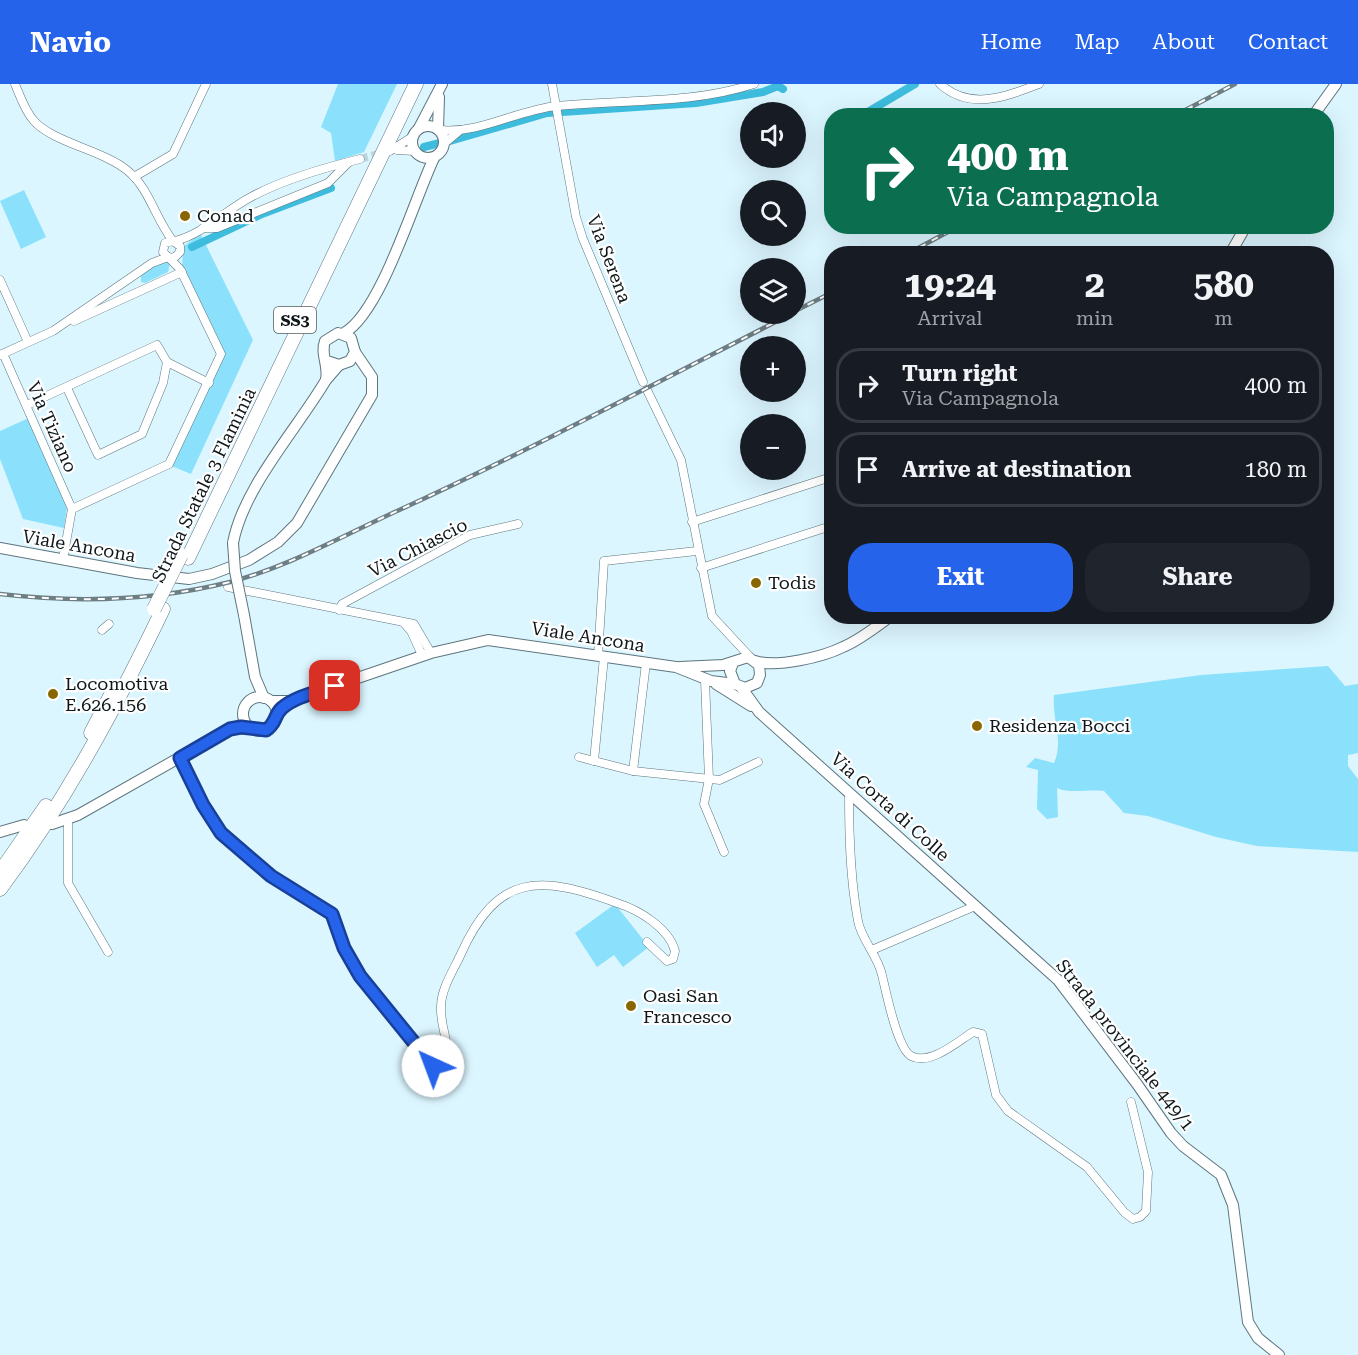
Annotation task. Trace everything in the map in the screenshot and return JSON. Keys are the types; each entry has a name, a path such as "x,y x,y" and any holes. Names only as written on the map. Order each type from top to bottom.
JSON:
{"highway":[{"name":"Strada Statale 3 Flaminia","path":"185,556 406,84"},
{"name":"Strada Statale 3 Flaminia","path":"3,867 84,745 158,609 416,84"},
{"name":"Strada Statale 3 Flaminia","path":"0,889 24,857 95,745 158,609"},
{"path":"0,897 24,857"}],"main road":[{"path":"1319,108 1336,84"},
{"path":"277,712 263,699 255,677 235,572 233,543 236,528 250,498 326,380 343,365 355,347 358,322 395,254 434,158 441,152 445,143 439,130 437,106 442,86"},
{"path":"424,186 422,164 416,153 415,133 442,86"},
{"path":"415,133 428,126 439,130"},
{"path":"416,153 425,158 434,158"},
{"path":"326,380 327,361 323,351 325,341 333,334 344,333 358,322"},
{"path":"327,361 343,365 364,366 355,347 344,333"},
{"name":"Viale Ancona","path":"0,548 137,573 189,579 212,574 249,560 278,542 297,523 372,395 374,382 364,366"},
{"path":"758,680 776,664 843,648 879,624"},
{"name":"Viale Ancona","path":"426,654 496,639 676,667 738,685 758,680"},
{"path":"230,729 266,730 274,723 277,712 290,701 426,654"},
{"name":"Viale Ancona","path":"704,676 735,662 753,660 776,664"},
{"name":"Via Corta di Colle","path":"753,660 758,680 756,696 762,714"},
{"path":"735,662 730,671 738,685"},
{"name":"Viale Ancona","path":"704,676 762,714"},
{"name":"Via Corta di Colle","path":"738,685 762,714 993,922"},
{"path":"52,824 68,820 230,729 243,711 263,699 290,701"},
{"path":"243,711 244,720 250,728"},
{"path":"0,832 24,825"},
{"name":"Strada provinciale 449/1","path":"993,922 1064,987 1176,1139 1221,1174 1233,1205 1248,1322 1258,1338 1279,1355"}],"street":[{"path":"15,84 31,116 39,126 109,159 134,177 161,226 180,251 181,271"},
{"path":"134,177 173,154 206,84"},
{"name":"Via Serena","path":"552,84 583,239 643,381"},
{"path":"439,130 459,131 555,106 688,99 754,84"},
{"path":"940,84 952,95 971,101 1012,94 1039,84"},
{"path":"445,143 459,131"},
{"path":"415,133 390,151 416,153"},
{"path":"152,263 163,248 174,241 190,236 253,196 297,178 360,159"},
{"path":"201,228 217,228 328,183 349,162"},
{"path":"63,559 72,509 169,464 221,354 181,271 163,248 161,226"},
{"path":"53,331 152,263 169,258 180,251 190,236"},
{"path":"2,356 181,271"},
{"path":"0,280 28,342"},
{"path":"27,405 157,345 167,362 209,383"},
{"name":"Via Tiziano","path":"2,356 27,405 72,509"},
{"path":"67,388 98,455 142,434 163,383 167,362"},
{"path":"647,390 681,460 697,551 712,616 753,660"},
{"path":"692,522 824,479"},
{"name":"Via Chiascio","path":"339,610 342,604 470,535 518,524"},
{"path":"701,568 824,528"},
{"path":"594,761 604,561 697,551"},
{"path":"228,587 414,624 426,654"},
{"path":"403,622 426,654"},
{"path":"402,662 412,649 414,640"},
{"path":"735,662 738,652 736,641"},
{"path":"633,771 646,663"},
{"path":"704,676 709,779 704,804 724,852"},
{"path":"579,757 633,771 720,780 758,762"},
{"path":"180,758 203,805 221,833 271,876 332,914 344,948 360,976 433,1066 442,1065 448,1057 441,1008 450,977 475,925 501,898 537,885 561,885 628,906 667,936 675,951 673,959 667,961 647,942"},
{"path":"849,793 850,851 858,924 881,970 889,1004 905,1050 911,1056 922,1059 936,1054 973,1032 982,1034 996,1095 1008,1111 1087,1167 1124,1212 1133,1219 1140,1217 1146,1211 1148,1172 1131,1102"},
{"path":"68,820 68,883 108,952"},
{"path":"872,950 975,906"}],"shaded area":[{"path":"338,84 397,84 364,152 335,161 331,133 321,127"},
{"path":"24,190 46,237 21,249 0,201"},
{"path":"200,233 253,340 191,474 169,465 222,355 182,269 183,247"},
{"path":"161,260 170,263 168,272 145,283 141,282 141,274"},
{"path":"31,417 67,507 64,528 23,519 0,459 0,431"},
{"path":"1328,666 1345,686 1358,684 1358,753 1348,755 1348,766 1358,779 1358,852 1257,846 1216,837 1148,816 1124,813 1104,791 1067,791 1057,788 1058,817 1047,819 1037,809 1038,770 1026,767 1035,758 1054,763 1058,738 1054,695 1201,675"},
{"path":"615,904 649,947 623,967 614,955 597,967 575,933"}],"waterway":[{"path":"874,108 915,84"},
{"path":"450,141 547,113 696,103 763,92 778,86 783,89"},
{"path":"424,147 440,143"},
{"path":"192,247 262,214 331,188"}],"tunnel":[{"path":"360,159 383,153"}],"railway":[{"path":"1189,108 1235,84"},
{"path":"922,246 944,234"},
{"path":"806,306 824,296"},
{"path":"0,594 58,599 144,597 201,588 252,576 315,550 496,464 772,324"}],"place":[{"name":"Conad","path":"185,216"},
{"name":"Todis","path":"756,583"},
{"name":"Locomotiva E.626.156","path":"53,694"},
{"name":"Residenza Bocci","path":"977,726"},
{"name":"Oasi San Francesco","path":"631,1006"}],"route":[{"path":"335,686 290,701 277,712 274,723 266,730 241,727 230,729 180,758 203,805 221,833 271,876 332,914 344,948 360,976 416,1049 433,1066"}]}
